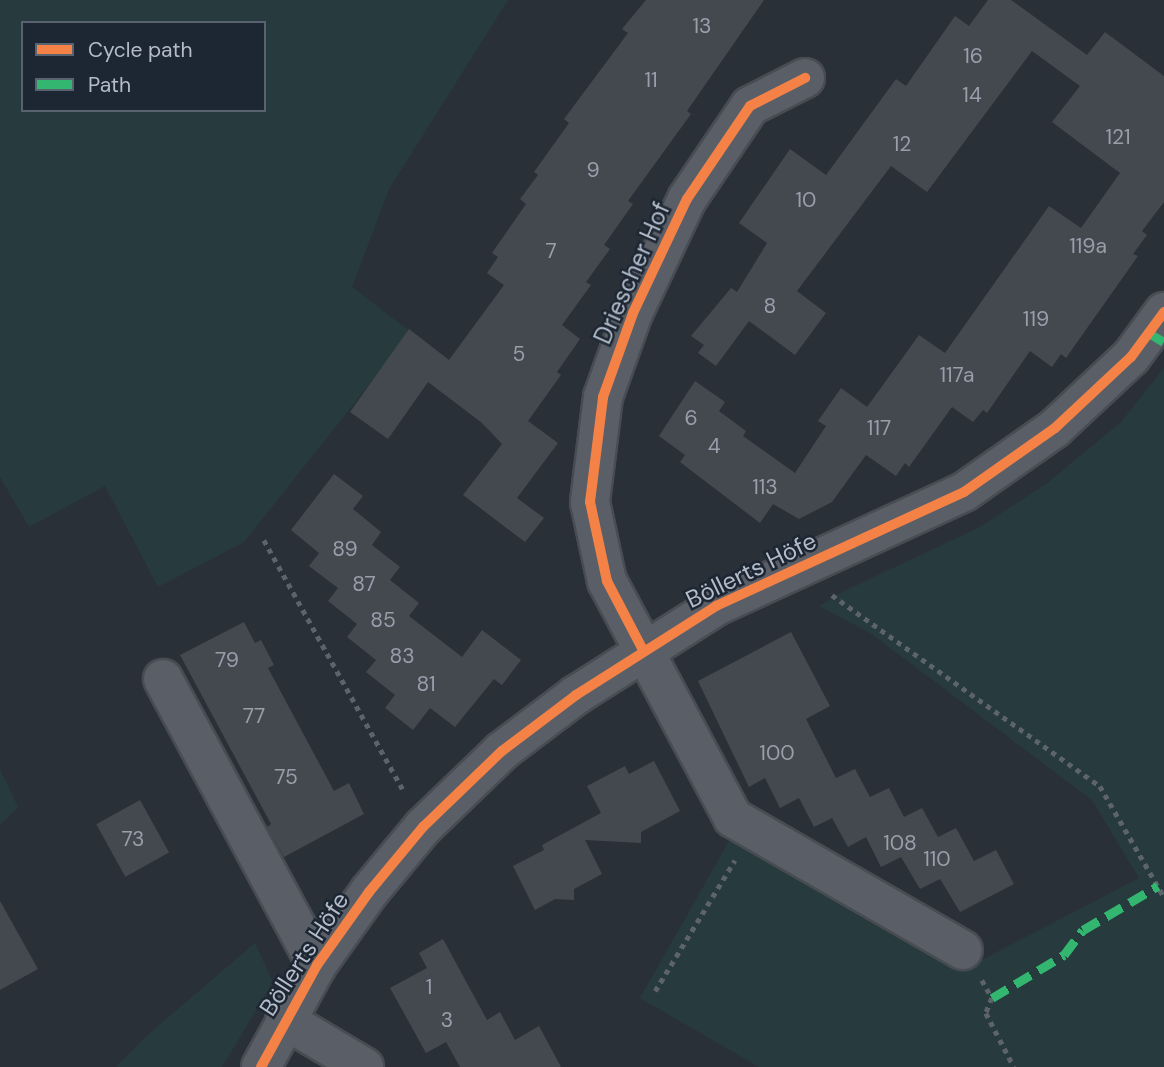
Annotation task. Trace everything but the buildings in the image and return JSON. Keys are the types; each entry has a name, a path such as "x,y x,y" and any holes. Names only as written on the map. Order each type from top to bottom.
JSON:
{"street":[{"name":"Driescher Hof","path":"805,78 750,106 687,199 633,313 603,397 590,502 607,580 733,818 963,950"},
{"name":"Böllerts Höfe","path":"261,1067 317,965 369,892 423,827 502,751 576,695 716,606 964,492 1044,436 1130,357 1164,312"},
{"path":"163,679 317,965"},
{"path":"285,1020 364,1067"}],"path":[{"path":"264,540 423,827"},
{"path":"799,570 856,614 1100,786 1164,897"},
{"path":"655,991 754,830"},
{"path":"963,950 992,998 986,1013 1014,1067"}],"green space":[{"path":"0,0 508,0 389,189 352,287 411,332 244,542 158,587 105,486 29,527 0,477"},
{"path":"1164,368 1164,1067 759,1067 640,998 732,836 974,964 1139,878 1092,800 870,633 819,606 844,591 980,527 1046,484 1121,422"},
{"path":"0,769 18,807 0,825"},
{"path":"255,943 273,982 222,1067 116,1067 145,1037"}],"marked path":[{"path":"1149,333 1164,342"},
{"path":"992,998 1064,955 1083,930 1158,886"}],"cycle path":[{"path":"643,650 607,581 590,502 603,397 633,313 687,199 750,106 805,78"},
{"path":"261,1067 317,965 369,892 423,827 502,751 576,695 716,606 964,492 1055,428 1131,357 1164,312"}]}
